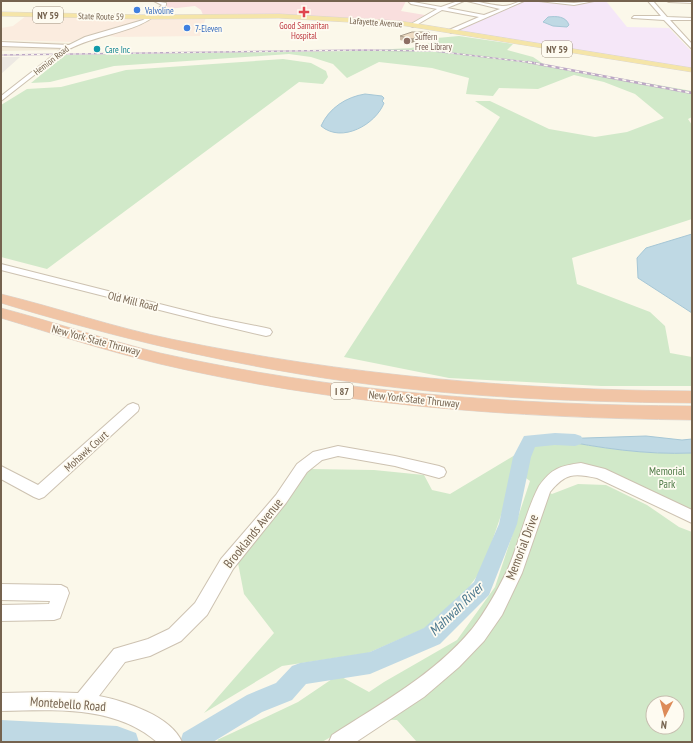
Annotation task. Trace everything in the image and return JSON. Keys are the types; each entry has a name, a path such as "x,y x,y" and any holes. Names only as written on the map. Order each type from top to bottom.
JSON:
{"highway":[{"name":"New York State Thruway","path":"1,298 99,327 157,341 249,360 334,374 422,385 522,393 692,397"},
{"name":"New York State Thruway","path":"1,313 161,358 330,389 421,400 516,408 692,413"}],"main road":[{"name":"State Route 59","path":"1,14 152,17"},
{"name":"Lafayette Avenue","path":"152,17 279,16 413,25 692,70"}],"street":[{"path":"152,17 164,5 156,1"},
{"path":"410,1 412,3 484,17"},
{"path":"413,25 440,9 462,1"},
{"path":"469,1 504,8"},
{"path":"451,31 522,1"},
{"path":"541,1 574,4 592,1"},
{"path":"650,1 691,46"},
{"path":"669,1 692,2"},
{"name":"Hemion Road","path":"1,99 68,46 89,37 135,25 152,17"},
{"path":"634,17 692,19"},
{"path":"680,34 692,35"},
{"path":"1,45 68,46"},
{"name":"Old Mill Road","path":"1,267 212,320 266,332"},
{"name":"Mohawk Court","path":"1,472 39,493 133,408"},
{"name":"Brooklands Avenue","path":"82,702 120,655 150,648 175,635 201,609 227,564 281,498 302,468 318,456 338,451 346,452 395,461 439,472"},
{"name":"Memorial Drive","path":"339,742 417,690 453,661 478,635 496,609 514,573 544,490 553,478 564,471 581,469 600,473 692,517"},
{"path":"1,592 61,593 54,612 1,612"},
{"name":"Montebello Road","path":"1,702 82,702 114,708 142,718 164,733 172,742"}],"shaded area":[{"name":"Good Samaritan Hospital","path":"167,1 406,1 401,11 425,15 411,23 203,15 201,10 195,6 168,9 166,8"},
{"path":"526,1 606,1 627,27 669,28 692,52 692,68 455,30 486,16"},
{"path":"26,16 143,19 142,21 80,38 72,42 1,40 1,28 13,26"},
{"path":"206,17 200,36 117,37 101,35 139,25 153,19"},
{"path":"1,41 71,43 60,50 1,51"},
{"path":"1,57 20,57 1,74"}],"green space":[{"path":"459,36 513,44 507,50 533,57 545,65 692,91 692,117 688,119 692,125 692,219 572,258 577,284 650,312 665,326 670,353 692,357 692,386 601,386 449,378 344,357 500,117 475,101 490,101 549,129 595,137 627,132 664,118 635,94 604,82 574,75 538,89 499,88 493,96 466,94 469,78 432,68 379,62 347,78 333,64 311,57 289,54 114,66 50,82 31,83 65,55 355,51 411,48 434,42 437,38"},
{"path":"283,59 311,63 326,71 328,77 323,84 299,82 47,269 1,257 1,105 27,89 61,87 126,70"},
{"name":"Memorial Park","path":"555,439 623,450 657,453 692,453 692,517 600,473 564,471 544,490 552,494 578,484 606,485 647,505 679,527 692,532 692,742 417,742 397,720 362,719 322,742 220,742 217,740 298,702 338,675 369,692 457,640 495,587 530,481 519,473 522,457 530,441"},
{"path":"515,455 512,483 483,568 466,591 430,626 368,653 282,666 204,713 274,633 244,594 238,563 310,469 374,470 424,475 432,490 450,494"},
{"path":"1,721 78,724 66,742 1,742"}],"water":[{"path":"548,17 563,18 569,25 567,27 553,26 543,22"},
{"path":"365,94 382,96 384,98 382,101 384,103 380,111 366,124 348,132 339,133 329,131 321,126 333,109 339,104 358,95"},
{"path":"692,234 692,313 638,278 637,258 646,248"},
{"path":"646,436 682,440 692,439 692,453 657,453 623,450 555,439"}],"building":[{"path":"412,32 429,33 412,39 400,36"}],"waterway":[{"name":"Mahwah River","path":"192,742 196,741 206,732 255,703 284,692 300,674 370,663 432,636 482,588 508,524 522,457 530,441 555,439 575,440"},
{"name":"Mahwah River","path":"1,732 117,738 127,742"}],"railway":[{"path":"1,55 362,50 434,51 530,62"},
{"path":"530,62 535,63"},
{"path":"530,62 692,93"}],"place":[{"name":"Valvoline","path":"137,10"},
{"name":"Good Samaritan Hospital","path":"304,12"},
{"name":"7-Eleven","path":"187,28"},
{"name":"Suffern Free Library","path":"407,41"},
{"name":"Care Inc","path":"97,49"}]}
